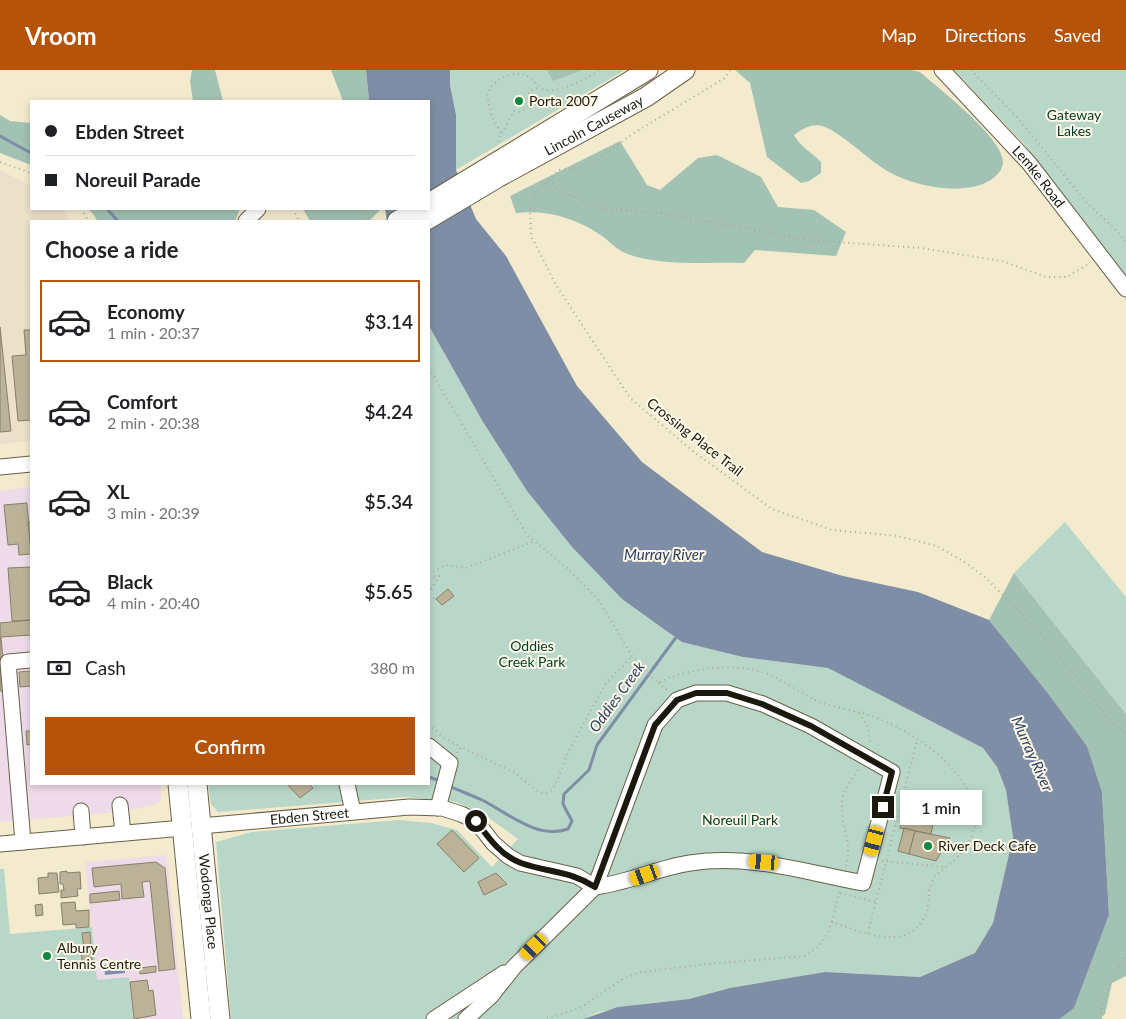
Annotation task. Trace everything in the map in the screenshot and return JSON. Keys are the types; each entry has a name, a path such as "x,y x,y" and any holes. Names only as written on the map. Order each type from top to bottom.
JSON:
{"main road":[{"name":"Lincoln Causeway","path":"496,172 648,70"},
{"name":"Lincoln Causeway","path":"496,172 646,97 685,70"},
{"path":"430,203 496,172"},
{"path":"426,220 496,172"},
{"path":"399,220 416,210"},
{"name":"Wodonga Place","path":"178,785 192,827 220,1019"},
{"name":"Wodonga Place","path":"197,785 192,827 201,1019"}],"street":[{"name":"Lemke Road","path":"942,70 1029,163 1126,290"},
{"path":"247,220 257,210"},
{"path":"0,467 30,464"},
{"path":"23,842 8,662 30,660"},
{"path":"466,1019 491,996 514,967 586,898 595,887 655,725 677,700 696,693 720,692 762,704 811,726 892,772 863,884 841,886 764,862 726,860 689,863 658,870 618,884 595,887"},
{"path":"430,747 450,764 438,808"},
{"path":"347,785 353,812"},
{"path":"120,805 123,833"},
{"name":"Ebden Street","path":"0,844 409,807 438,808 461,814 476,821 493,843 508,856 520,863 577,876 595,887"},
{"path":"81,811 83,837"},
{"path":"434,1019 514,967"}],"path":[{"path":"501,133 488,104 487,93 490,87 504,76 511,74 525,75 544,90 555,91 599,70"},
{"name":"Crossing Place Trail","path":"730,70 725,78 634,133 595,161 577,168 559,170 538,190 530,207 531,236 556,285 630,398 694,452 772,509 832,530 898,536 937,546 966,563 986,578 1043,636 1112,723 1126,733"},
{"path":"971,70 1016,116 1086,202 1126,242"},
{"path":"497,146 501,133 506,129 514,111 520,112 529,107 529,90 540,87"},
{"path":"0,162 30,173"},
{"path":"548,181 564,193 599,208 661,213 809,240 921,248 1002,261 1046,277 1066,276 1084,268 1100,256"},
{"path":"430,370 527,535 598,599 632,656 658,683 684,673 724,669 756,670 816,701 858,712 886,722 939,755 957,774 974,808 976,827 969,845 934,877 925,917 917,928 906,935 892,938 832,922"},
{"path":"430,573 445,565 466,568 535,541"},
{"path":"430,579 439,576 430,592"},
{"path":"430,595 436,598"},
{"path":"430,725 434,731 515,773 538,792 546,793 552,790 569,750 606,683 632,656"},
{"path":"547,1019 580,1008 624,978 641,972 707,964 790,959 804,956 818,948 827,935 832,922 850,855 842,816 842,800 866,758 872,741 867,725 858,712"},
{"path":"868,933 917,740"},
{"path":"450,764 461,746"},
{"path":"869,859 947,867"},
{"path":"841,886 876,902"},
{"path":"1102,1019 1100,1011 1104,999 1126,953"}],"shaded area":[{"path":"0,170 30,185 30,210 64,210 69,220 30,220 30,441 0,444"},
{"path":"30,487 30,785 161,785 161,800 156,804 121,812 0,822 0,491"},
{"path":"167,855 183,1019 133,1019 129,978 97,980 85,862"}],"green space":[{"path":"192,70 215,70 223,100 193,100 190,81"},
{"path":"331,70 366,70 369,100 343,100"},
{"path":"450,70 625,70 456,170 456,115 450,85"},
{"path":"547,70 583,70 553,81"},
{"path":"735,70 912,70 920,72 955,101 982,128 1001,153 1002,167 996,176 983,184 959,189 932,187 894,175 832,130 813,125 794,135 821,162 821,173 809,181 801,183 767,157 750,83"},
{"name":"Gateway Lakes","path":"954,70 1126,70 1126,276 1023,143"},
{"path":"0,115 10,121 30,123 30,165 0,153"},
{"path":"620,141 647,185 660,190 698,158 717,155 761,177 778,207 814,210 846,232 836,256 755,250 744,263 682,263 651,260 623,252 599,234 569,219 549,214 516,213 510,196"},
{"path":"90,210 240,210 235,220 97,220"},
{"path":"304,210 380,210 370,220 309,220"},
{"name":"Noreuil Park","path":"430,328 483,422 527,491 572,547 622,599 743,657 828,668 983,748 997,767 1006,790 1013,837 993,923 975,953 920,977 825,972 730,988 689,999 642,1004 599,1012 583,1019 231,1019 216,842 252,832 399,820 431,823 457,830 492,867 518,839 485,815 456,802 406,797 218,812 211,804 208,785 430,785"},
{"path":"1065,522 1126,597 1126,714 1014,573"},
{"path":"1014,573 1126,714 1126,976 1112,983 1105,1014 1100,1019 1060,1019 1074,1008 1109,915 1102,792 1087,746 1047,692 989,620"},
{"name":"Albury Tennis Centre","path":"0,869 4,869 10,934 92,927 97,980 129,977 133,1019 0,1019"}],"water":[{"name":"Murray River","path":"366,70 450,70 450,85 456,115 456,170 476,219 506,256 577,386 642,462 762,552 843,576 918,592 989,620 1047,692 1087,746 1102,792 1109,915 1074,1008 1060,1019 583,1019 618,1007 689,999 730,988 825,972 920,977 975,953 993,923 1013,837 1006,790 997,767 983,748 828,668 743,657 682,642 622,599 572,547 527,491 483,422 430,328 430,220 387,220 385,210 430,210 430,100 369,100"},
{"path":"124,964 125,973 105,975 104,965"}],"building":[{"path":"0,327 11,431 0,432"},
{"path":"24,330 30,330 30,420 18,421 12,356 26,355"},
{"path":"27,503 30,554 19,555 18,544 8,545 4,505"},
{"path":"28,522 30,522 30,538"},
{"path":"30,567 30,620 12,621 8,568"},
{"path":"448,589 454,596 442,605 436,599"},
{"path":"30,620 30,635 1,637 6,691 0,691 0,623"},
{"path":"30,671 30,686 20,687 19,672"},
{"path":"26,731 30,731 30,744 27,745"},
{"path":"288,785 310,785 313,788 300,798"},
{"path":"936,793 955,797 951,817 935,814 931,834 900,828 908,794 935,800"},
{"path":"904,828 915,831 909,854 898,851"},
{"path":"452,830 479,858 464,872 437,844"},
{"name":"River Deck Cafe","path":"915,831 950,838 936,861 909,854"},
{"path":"156,862 165,868 175,969 159,971 150,881 142,882 144,897 122,899 121,884 94,887 92,868"},
{"path":"67,871 67,873 80,872 81,889 77,889 78,896 61,898 61,890 64,890 63,884 60,884 60,872"},
{"path":"48,873 57,873 59,892 39,894 38,878 48,877"},
{"path":"496,873 507,884 484,895 478,882"},
{"path":"119,891 120,900 90,903 90,894"},
{"path":"75,902 76,911 89,910 89,927 76,928 76,924 63,925 61,903"},
{"path":"42,904 43,915 36,916 35,905"},
{"path":"90,932 91,949 84,950 82,933"},
{"path":"91,950 93,969 83,969 81,951"},
{"path":"156,966 156,972 140,974 140,968"},
{"path":"147,980 149,991 153,990 156,1015 134,1019 130,982"}],"waterway":[{"name":"Oddies Creek","path":"0,136 30,152"},
{"name":"Oddies Creek","path":"108,210 117,220"},
{"name":"Oddies Creek","path":"449,786 482,800 523,824 534,828 545,831 568,829 572,821 563,804 564,794 589,770 597,745 677,636"},
{"name":"Oddies Creek","path":"430,777 440,781"}],"place":[{"name":"Porta 2007","path":"519,101"},
{"name":"River Deck Cafe","path":"928,846"},
{"name":"Albury Tennis Centre","path":"47,956"}],"route":[{"path":"476,821 493,843 508,856 520,863 577,876 595,887 620,815 655,725 677,700 696,693 714,692 727,693 762,704 811,726 892,772 883,807"}],"park label":[{"name":"Oddies Creek Park","path":"532,654"}]}
